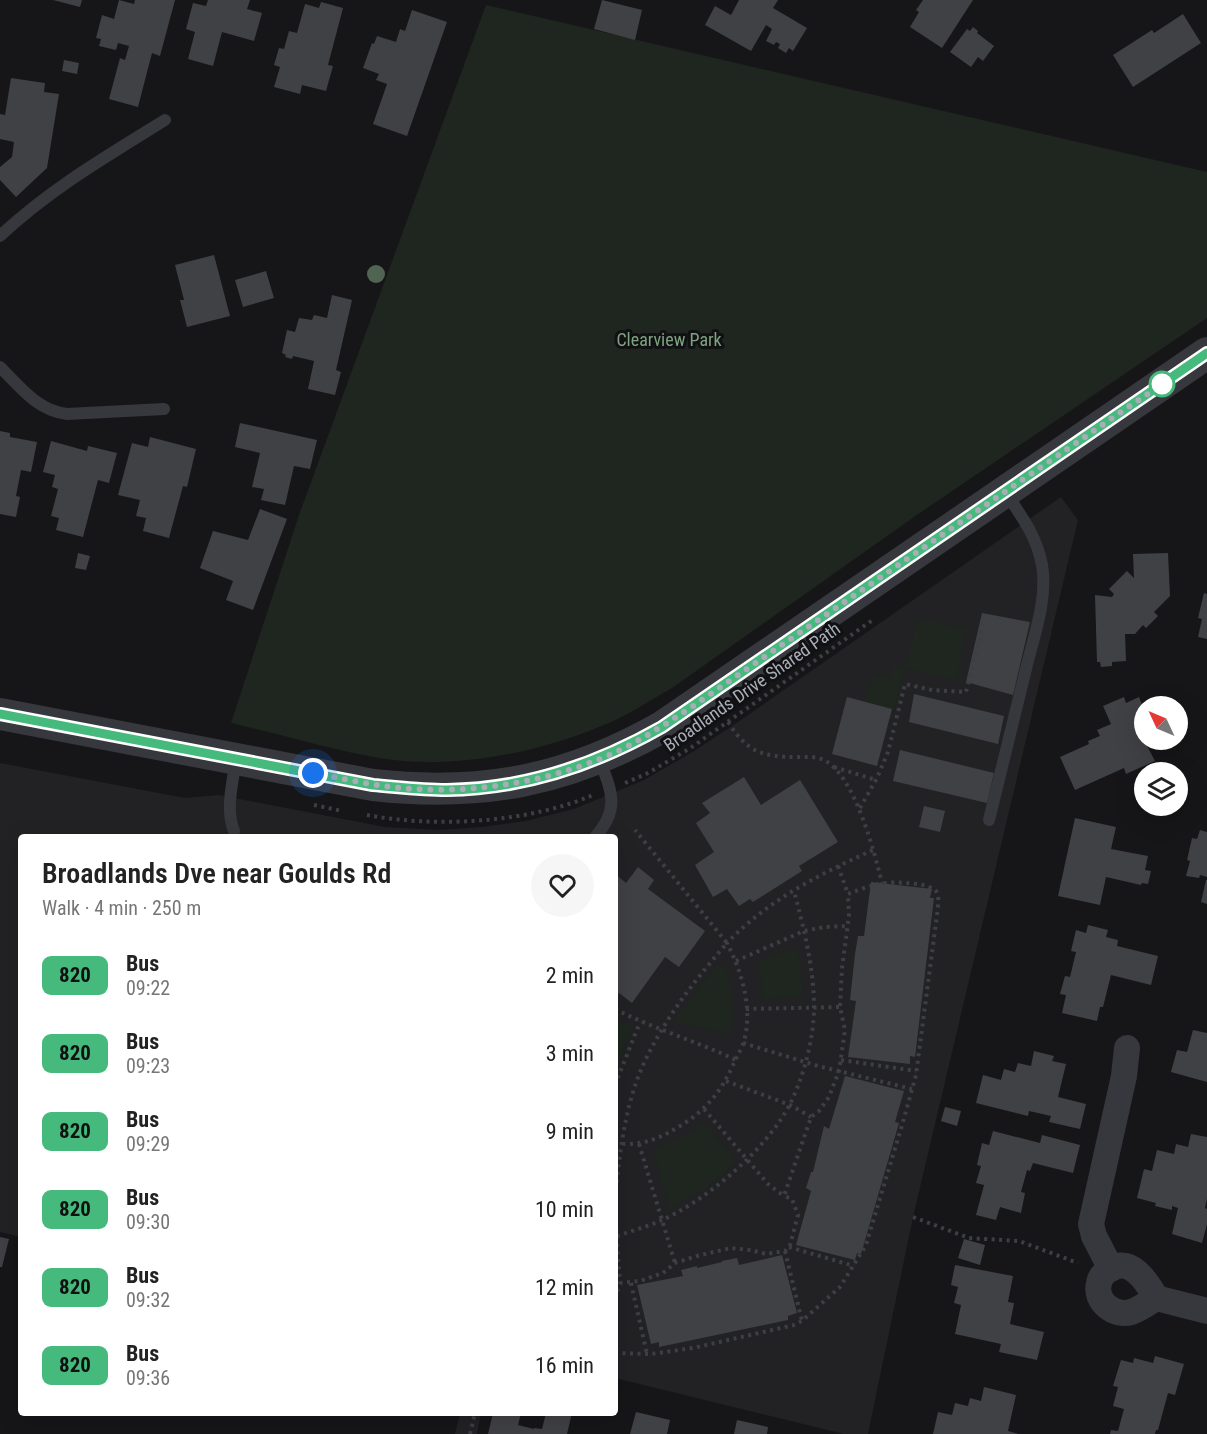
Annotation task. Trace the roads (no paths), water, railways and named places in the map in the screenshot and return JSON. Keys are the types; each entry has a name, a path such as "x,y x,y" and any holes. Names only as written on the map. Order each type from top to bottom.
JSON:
{"street":[{"path":"0,714 373,785 447,790 524,781 600,758 629,746 662,727 1207,353"},
{"path":"1111,1269 1094,1236 1091,1224 1124,1076 1127,1048"},
{"path":"1156,1298 1147,1283 1132,1268 1124,1265 1111,1269 1102,1276 1098,1284 1102,1301 1110,1309 1119,1313 1130,1312 1156,1298 1207,1311"}],"lane":[{"path":"0,236 28,209 53,190 165,120"},
{"path":"0,367 30,397 54,412 67,414 164,409"},
{"path":"989,820 1038,618 1043,587 1042,567 1035,540 1005,492"},
{"path":"597,834 613,806 610,788 600,758"},
{"path":"234,831 230,810 236,759"}],"park label":[{"name":"Clearview Park","path":"669,340"}]}
